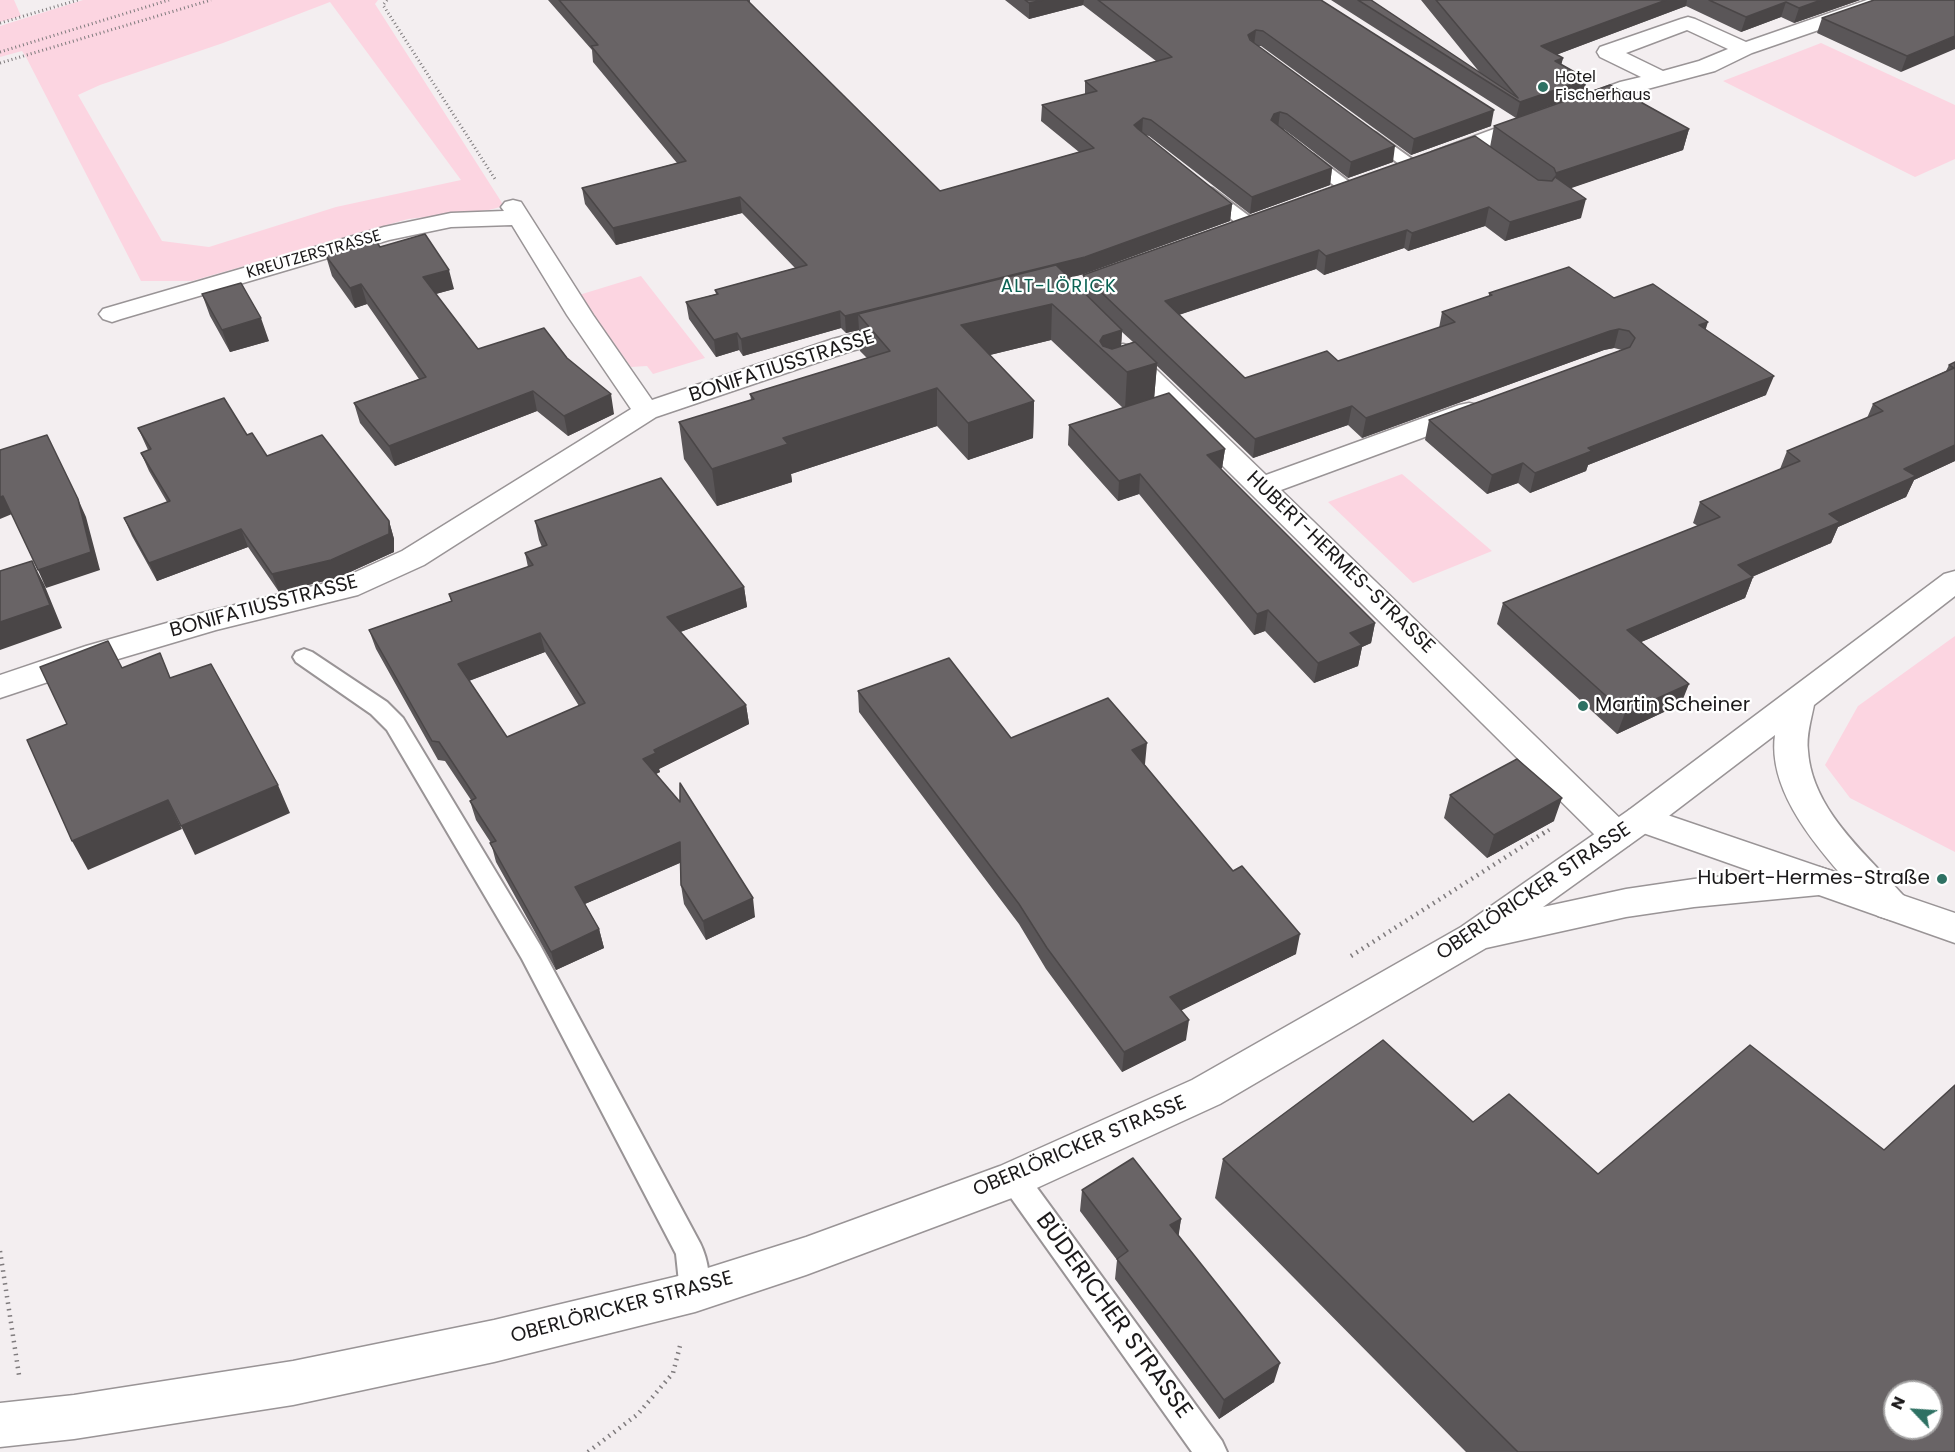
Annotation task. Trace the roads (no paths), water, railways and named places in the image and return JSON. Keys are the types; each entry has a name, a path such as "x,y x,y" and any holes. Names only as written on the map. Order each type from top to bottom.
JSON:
{"street":[{"path":"1317,202 1413,167 1481,151 1504,123 1707,66 1745,48 1887,0"},
{"path":"1660,78 1608,52 1688,23 1745,48"},
{"name":"KREUTZERSTRASSE","path":"112,314 384,234 451,220 516,212 580,315 646,411"},
{"path":"1217,238 1262,222"},
{"name":"BONIFATIUSSTRASSE","path":"0,687 97,654 192,626 347,588 413,558 646,411 842,345 930,323"},
{"name":"HUBERT-HERMES-STRASSE","path":"1100,330 1129,371 1164,406 1262,487 1576,794 1629,827"},
{"path":"1262,487 1493,403"},
{"name":"OBERLÖRICKER STRASSE","path":"14,1424 293,1383 494,1341 695,1292 806,1256 1014,1179 1206,1092 1474,937 1629,827 1955,581"},
{"path":"1798,700 1791,753 1800,789 1820,825 1891,906"},
{"path":"1629,827 1819,881 1955,928"},
{"path":"1474,937 1626,903 1694,893 1819,881"}],"lane":[{"path":"1608,95 1627,106"},
{"path":"1357,126 1413,167"},
{"path":"1296,148 1367,184"},
{"path":"1197,184 1262,222"},
{"path":"304,657 379,708 395,724 531,952 690,1251 695,1292"},
{"name":"BÜDERICHER STRASSE","path":"1014,1179 1211,1452"}],"place":[{"name":"Hotel Fischerhaus","path":"1543,87"},
{"name":"Martin Scheiner","path":"1583,706"},
{"name":"Hubert-Hermes-Straße","path":"1942,879"}],"district":[{"name":"ALT-LÖRICK","path":"1059,287"}]}
